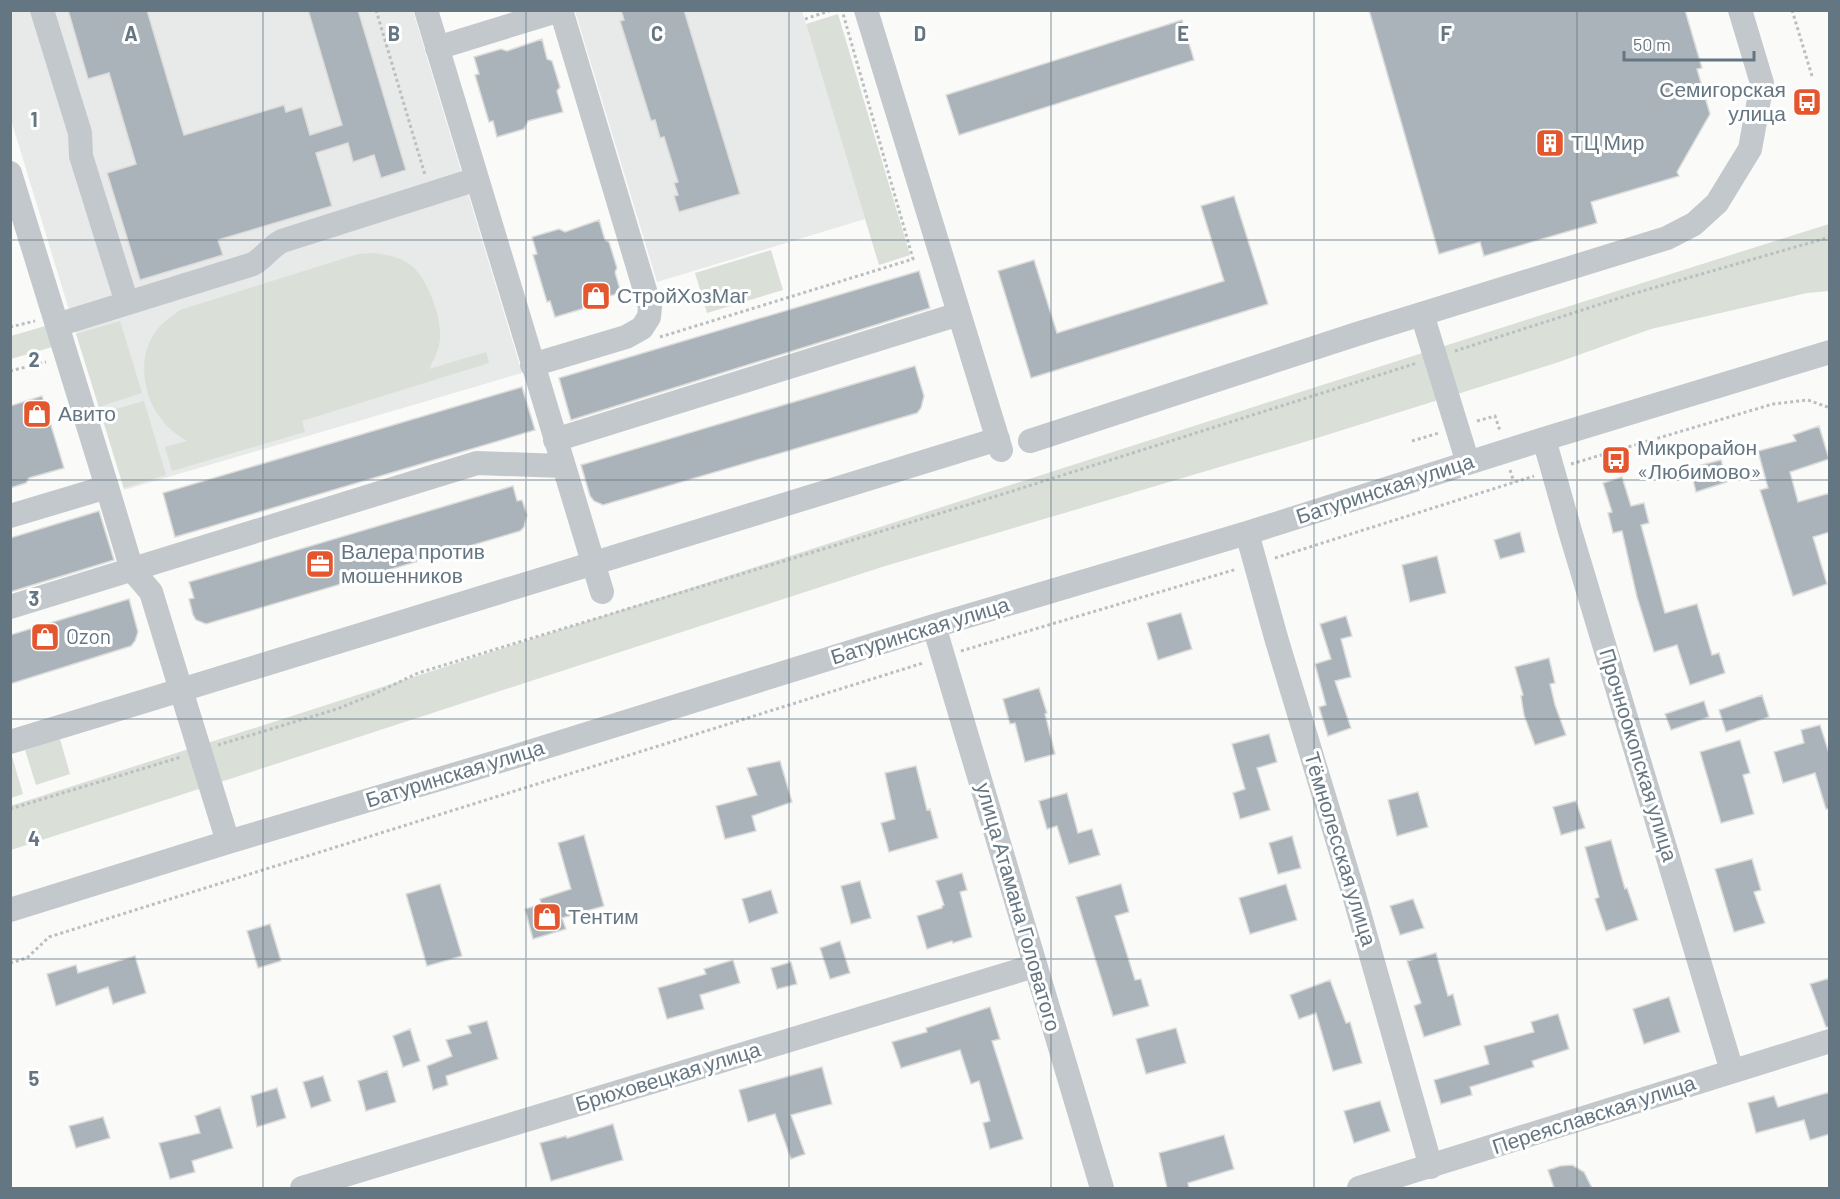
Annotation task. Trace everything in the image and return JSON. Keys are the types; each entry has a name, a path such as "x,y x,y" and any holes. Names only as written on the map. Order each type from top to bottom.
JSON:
{"street":[{"path":"42,10 80,133 81,156 126,303"},
{"path":"426,10 602,592"},
{"path":"437,48 561,10 650,307 649,318 642,328 626,337 532,365"},
{"path":"10,742 593,562 999,444 866,10"},
{"path":"1030,441 1422,314 1667,238 1694,224 1717,203 1750,149 1762,83 1740,10"},
{"path":"11,176 132,570 151,592 228,842"},
{"path":"56,320 126,303 253,264 282,241 477,179"},
{"path":"555,440 959,314"},
{"path":"1422,314 1468,463"},
{"name":"Батуринская улица","path":"10,910 934,626 1247,533 1830,352"},
{"name":"Прочноокопская улица","path":"1544,439 1732,1071"},
{"path":"10,607 477,463 563,466"},
{"path":"10,516 107,487"},
{"name":"Тёмнолесская улица","path":"1247,533 1276,641 1354,895 1431,1167"},
{"name":"улица Атамана Головатого","path":"934,626 1102,1188"},
{"name":"Брюховецкая улица","path":"302,1188 1035,966"},
{"name":"Переяславская улица","path":"1359,1188 1830,1041"}],"path":[{"path":"376,10 431,194"},
{"path":"805,19 832,10"},
{"path":"650,340 914,259 842,10"},
{"path":"1792,10 1812,76"},
{"path":"10,809 337,709 418,672 1003,494 1632,294 1830,237"},
{"path":"10,327 56,320"},
{"path":"10,372 67,356"},
{"path":"1564,466 1773,404 1808,400 1830,408"},
{"path":"1471,423 1495,416 1500,433"},
{"path":"1412,441 1443,432"},
{"path":"1510,468 1514,482"},
{"path":"10,963 27,958 49,937 944,656 1256,564 1539,474"}],"shaded area":[{"path":"10,11 413,11 522,373 124,490 11,120"},
{"path":"575,11 802,11 865,219 657,282"},
{"path":"838,14 910,255 879,265 806,24"},
{"path":"1829,224 1829,291 1807,293 1651,329 1556,363 1301,443 882,567 11,850 10,806"},
{"path":"771,250 783,290 707,313 695,273"},
{"path":"358,254 393,256 412,266 423,280 433,300 439,321 440,339 439,347 429,369 486,352 489,363 302,421 305,432 172,471 165,447 187,441 173,432 156,411 147,389 144,365 149,342 166,320 180,310"},
{"path":"120,321 142,393 99,407 76,334"},
{"path":"52,324 59,345 11,359 11,336"},
{"path":"144,401 166,475 124,488 101,413"},
{"path":"60,739 70,774 36,785 25,750"},
{"path":"10,754 23,794 11,798"}],"building":[{"path":"68,10 147,10 184,135 284,105 286,112 302,107 310,135 342,125 308,10 358,10 406,170 381,178 374,155 353,162 348,143 316,153 332,206 218,240 223,255 140,280 107,173 136,164 109,73 88,79"},
{"path":"621,10 684,10 740,194 679,212 674,196 678,195 674,183 678,182 664,137 660,138 655,120 651,121 620,21 624,20"},
{"name":"ТЦ Мир","path":"1369,10 1685,10 1702,68 1697,69 1710,114 1677,172 1679,176 1591,202 1597,223 1484,256 1480,242 1439,254"},
{"path":"1182,20 1194,60 959,135 946,95"},
{"path":"542,39 547,59 552,61 560,87 557,91 563,112 528,121 524,129 497,137 493,121 489,122 475,75 479,74 474,57 501,49 507,51"},
{"path":"1234,196 1268,304 1031,378 998,271 1034,260 1057,333 1224,281 1201,206"},
{"path":"599,220 617,268 615,272 621,293 586,302 582,309 555,317 550,301 547,302 533,255 537,254 532,237 559,229 565,232"},
{"path":"919,271 930,308 571,420 559,378"},
{"path":"915,366 924,396 917,413 603,505 594,501 590,496 581,465"},
{"path":"522,387 535,430 175,537 163,493"},
{"path":"42,396 64,468 29,478 26,483 10,488 10,406"},
{"path":"1819,426 1829,459 1790,472 1798,502 1830,493 1830,532 1813,537 1827,584 1793,596 1760,490 1768,488 1758,451 1796,441 1793,435"},
{"path":"1721,460 1727,482 1696,492 1690,468"},
{"path":"1622,477 1631,506 1644,503 1649,523 1641,525 1665,613 1697,604 1712,655 1719,653 1725,673 1690,685 1677,645 1654,652 1637,597 1622,531 1613,533 1608,513 1612,512 1603,483"},
{"path":"513,486 517,501 522,500 527,515 524,527 520,531 206,624 196,620 193,615 189,599 194,598 189,582"},
{"path":"99,511 114,560 10,592 10,538"},
{"path":"1520,532 1525,552 1500,559 1494,540"},
{"path":"1437,556 1446,593 1410,602 1402,565"},
{"path":"129,599 138,632 131,646 10,684 10,635"},
{"path":"1181,613 1192,649 1158,660 1147,623"},
{"path":"1346,616 1352,636 1341,639 1351,677 1335,681 1351,728 1328,736 1319,707 1326,705 1315,664 1331,659 1320,624"},
{"path":"1549,658 1555,683 1550,684 1566,735 1535,745 1524,715 1521,696 1523,695 1515,667"},
{"path":"1039,688 1047,713 1045,714 1055,754 1025,762 1015,723 1010,724 1003,699"},
{"path":"1762,695 1769,717 1726,732 1719,710"},
{"path":"1704,701 1709,717 1671,730 1665,714"},
{"path":"1820,725 1830,756 1830,809 1826,809 1815,773 1783,783 1774,752 1804,743 1801,730"},
{"path":"1269,734 1277,762 1257,768 1270,810 1240,819 1233,793 1245,789 1232,744"},
{"path":"1740,740 1750,773 1743,775 1754,814 1721,823 1700,752"},
{"path":"780,761 792,802 752,816 756,831 725,839 716,806 757,795 747,768"},
{"path":"916,766 927,810 930,809 938,838 889,852 881,823 895,819 885,773"},
{"path":"1418,792 1428,827 1397,836 1388,800"},
{"path":"1067,793 1078,833 1092,829 1100,855 1069,864 1057,826 1047,829 1039,801"},
{"path":"1576,801 1585,828 1561,835 1553,807"},
{"path":"584,835 604,906 562,918 566,929 533,939 525,909 541,904 540,899 571,889 558,843"},
{"path":"1292,836 1301,868 1278,874 1269,843"},
{"path":"1611,840 1625,889 1627,888 1638,920 1606,931 1595,899 1599,897 1585,847"},
{"path":"1752,859 1761,890 1754,892 1765,923 1734,932 1715,869"},
{"path":"962,873 967,890 960,892 972,937 927,949 917,916 942,908 944,905 936,881"},
{"path":"860,881 871,918 851,924 841,886"},
{"path":"440,884 462,956 427,966 406,894"},
{"path":"1121,884 1129,912 1115,916 1135,980 1141,979 1149,1006 1113,1016 1076,897"},
{"path":"1286,884 1297,920 1250,934 1239,898"},
{"path":"771,890 778,913 749,923 742,899"},
{"path":"1413,899 1424,928 1400,935 1390,906"},
{"path":"270,924 281,961 258,968 247,931"},
{"path":"840,941 850,973 830,979 820,948"},
{"path":"1436,953 1448,996 1453,994 1461,1025 1424,1037 1414,1006 1421,1003 1407,961"},
{"path":"135,956 146,993 113,1004 108,987 56,1006 47,974 76,965 78,973"},
{"path":"733,960 740,983 700,995 704,1009 667,1019 658,988 706,974 704,969"},
{"path":"791,962 797,984 777,989 771,968"},
{"path":"1830,978 1830,1027 1826,1027 1810,984"},
{"path":"1330,980 1346,1023 1350,1022 1362,1063 1333,1071 1316,1013 1299,1019 1290,995"},
{"path":"1669,997 1680,1032 1644,1044 1633,1009"},
{"path":"990,1007 1000,1039 992,1041 1023,1139 990,1149 983,1123 990,1121 979,1081 971,1084 960,1050 901,1068 892,1042 927,1032 926,1028"},
{"path":"1558,1014 1569,1049 1532,1061 1534,1067 1470,1087 1472,1095 1441,1104 1434,1080 1489,1064 1484,1046 1534,1032 1531,1022"},
{"path":"487,1021 498,1059 446,1076 448,1085 433,1090 427,1066 452,1056 446,1040 471,1033 468,1026"},
{"path":"1176,1028 1186,1063 1146,1074 1136,1039"},
{"path":"410,1029 420,1061 403,1067 393,1036"},
{"path":"822,1067 832,1104 791,1115 805,1154 791,1159 775,1114 748,1122 739,1090"},
{"path":"387,1071 396,1102 366,1111 358,1081"},
{"path":"323,1076 331,1101 311,1108 303,1082"},
{"path":"277,1088 286,1118 257,1127 251,1096"},
{"path":"1830,1092 1830,1134 1810,1140 1804,1120 1756,1133 1748,1103 1774,1096 1778,1107"},
{"path":"1380,1101 1390,1131 1354,1143 1344,1111"},
{"path":"220,1107 233,1148 192,1161 195,1172 170,1179 159,1143 200,1133 195,1116"},
{"path":"103,1117 110,1138 76,1148 69,1126"},
{"path":"613,1124 623,1160 551,1181 540,1143 566,1136 567,1138"},
{"path":"1224,1135 1234,1169 1188,1183 1189,1188 1167,1188 1159,1153"},
{"path":"1572,1165 1584,1172 1592,1188 1554,1188 1548,1170"}],"place":[{"name":"Семигорская улица","path":"1807,102"},
{"name":"ТЦ Мир","path":"1550,143"},
{"name":"СтройХозМаг","path":"596,296"},
{"name":"Авито","path":"37,414"},
{"name":"Микрорайон «Любимово»","path":"1616,460"},
{"name":"Валера против мошенников","path":"320,564"},
{"name":"Ozon","path":"45,637"},
{"name":"Тентим","path":"547,917"}]}
